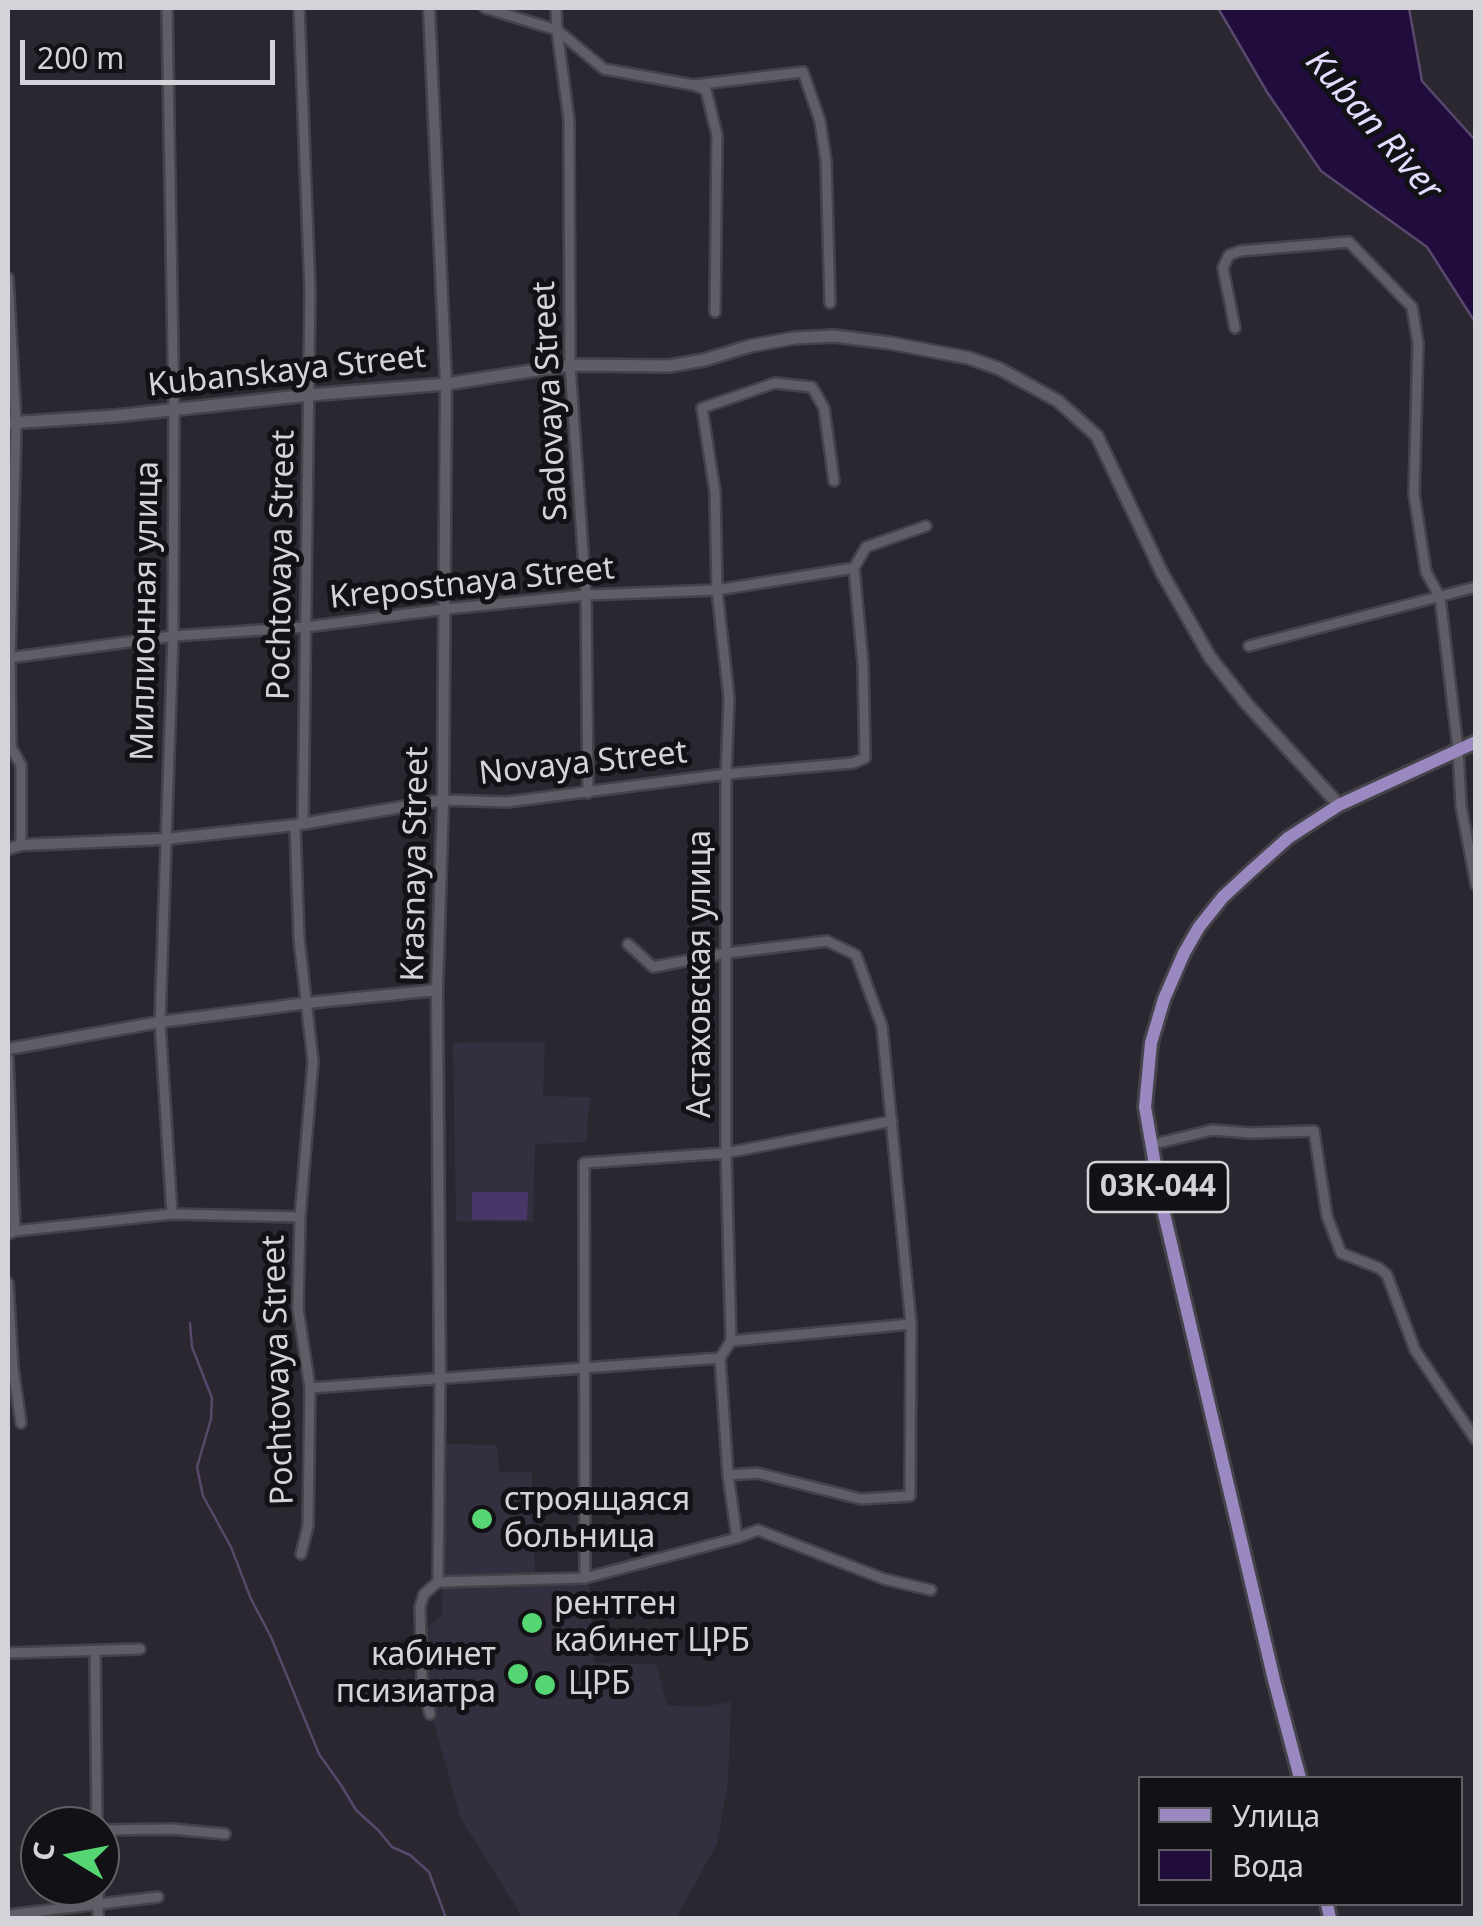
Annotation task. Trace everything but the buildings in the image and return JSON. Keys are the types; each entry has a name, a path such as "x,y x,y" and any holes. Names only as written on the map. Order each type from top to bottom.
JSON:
{"main road":[{"name":"Kubanskaya Street","path":"12,423 446,384 570,364 669,366 794,338 834,336 969,358 1000,369 1058,401 1097,436 1162,573 1210,657 1246,703 1339,805"},
{"name":"03К-044","path":"1299,1776 1150,1146 1145,1107 1151,1044 1184,952 1223,897 1288,838 1339,805 1476,742"}],"street":[{"name":"Миллионная улица","path":"168,8 173,636 160,1022 172,1214"},
{"name":"Pochtovaya Street","path":"299,8 310,290 299,938 313,1061 300,1217 298,1309 310,1388 308,1526 300,1554"},
{"name":"Krasnaya Street","path":"429,8 446,384 444,800 438,990 438,1582 424,1594 420,1607 422,1680 430,1714"},
{"path":"486,8 557,30 604,69 706,90 717,135 715,312"},
{"name":"Sadovaya Street","path":"556,8 569,120 570,364 586,595 588,793"},
{"path":"693,85 803,72 820,121 826,162 830,303"},
{"path":"1234,328 1223,268 1229,255 1240,251 1349,242 1412,307 1418,342 1414,494 1426,572 1440,597 1462,806 1476,885"},
{"path":"8,278 12,423 11,746 20,765 21,846"},
{"name":"Астаховская улица","path":"731,1341 726,1153 729,698 717,590 715,492 702,408 774,383 812,387 824,408 834,481"},
{"name":"Krepostnaya Street","path":"9,658 173,636 306,627 586,595 717,590 854,568 866,547 926,526"},
{"name":"Novaya Street","path":"8,849 164,839 299,824 444,800 507,802 853,762 865,758 864,664 854,568"},
{"path":"1249,646 1476,587"},
{"path":"628,944 653,967 828,941 856,955 882,1026 911,1324 910,1496 861,1499 756,1473 728,1475"},
{"path":"8,1049 160,1022 307,1002 438,990"},
{"path":"8,1058 11,1233 172,1214 300,1217"},
{"path":"585,1578 584,1163 726,1153 892,1121"},
{"path":"1150,1146 1212,1130 1314,1131 1327,1216 1341,1252 1379,1268 1386,1275 1415,1350 1476,1440"},
{"path":"8,1283 20,1423"},
{"path":"737,1538 728,1475 720,1358 731,1341 911,1324"},
{"path":"310,1388 720,1358"},
{"path":"438,1582 585,1578 758,1530 884,1578 931,1590"},
{"path":"8,1653 140,1649"},
{"path":"95,1651 98,1806"},
{"path":"120,1828 224,1834"},
{"path":"120,1901 158,1897"},
{"path":"8,1915 82,1906"}],"shaded area":[{"path":"545,1042 543,1096 590,1097 586,1142 535,1144 533,1222 456,1221 453,1043"},
{"path":"472,1192 528,1192 527,1220 472,1220"},
{"name":"ЦРБ","path":"445,1444 497,1445 499,1472 532,1472 535,1577 589,1582 594,1663 656,1664 667,1705 701,1707 731,1702 728,1782 717,1844 676,1918 523,1918 460,1817 434,1722 424,1667 425,1630 442,1615"}],"water":[{"name":"Kuban River","path":"1218,8 1409,8 1422,81 1475,140 1475,322 1427,247 1321,171 1267,92"}],"waterway":[{"path":"190,1323 192,1347 212,1398 211,1419 197,1467 203,1496 231,1547 319,1754 356,1810 392,1847 410,1855 429,1872 446,1918"}],"place":[{"name":"строящаяся больница","path":"482,1519"},
{"name":"рентген кабинет ЦРБ","path":"532,1623"},
{"name":"кабинет псизиатра","path":"518,1674"},
{"name":"ЦРБ","path":"545,1685"}]}
